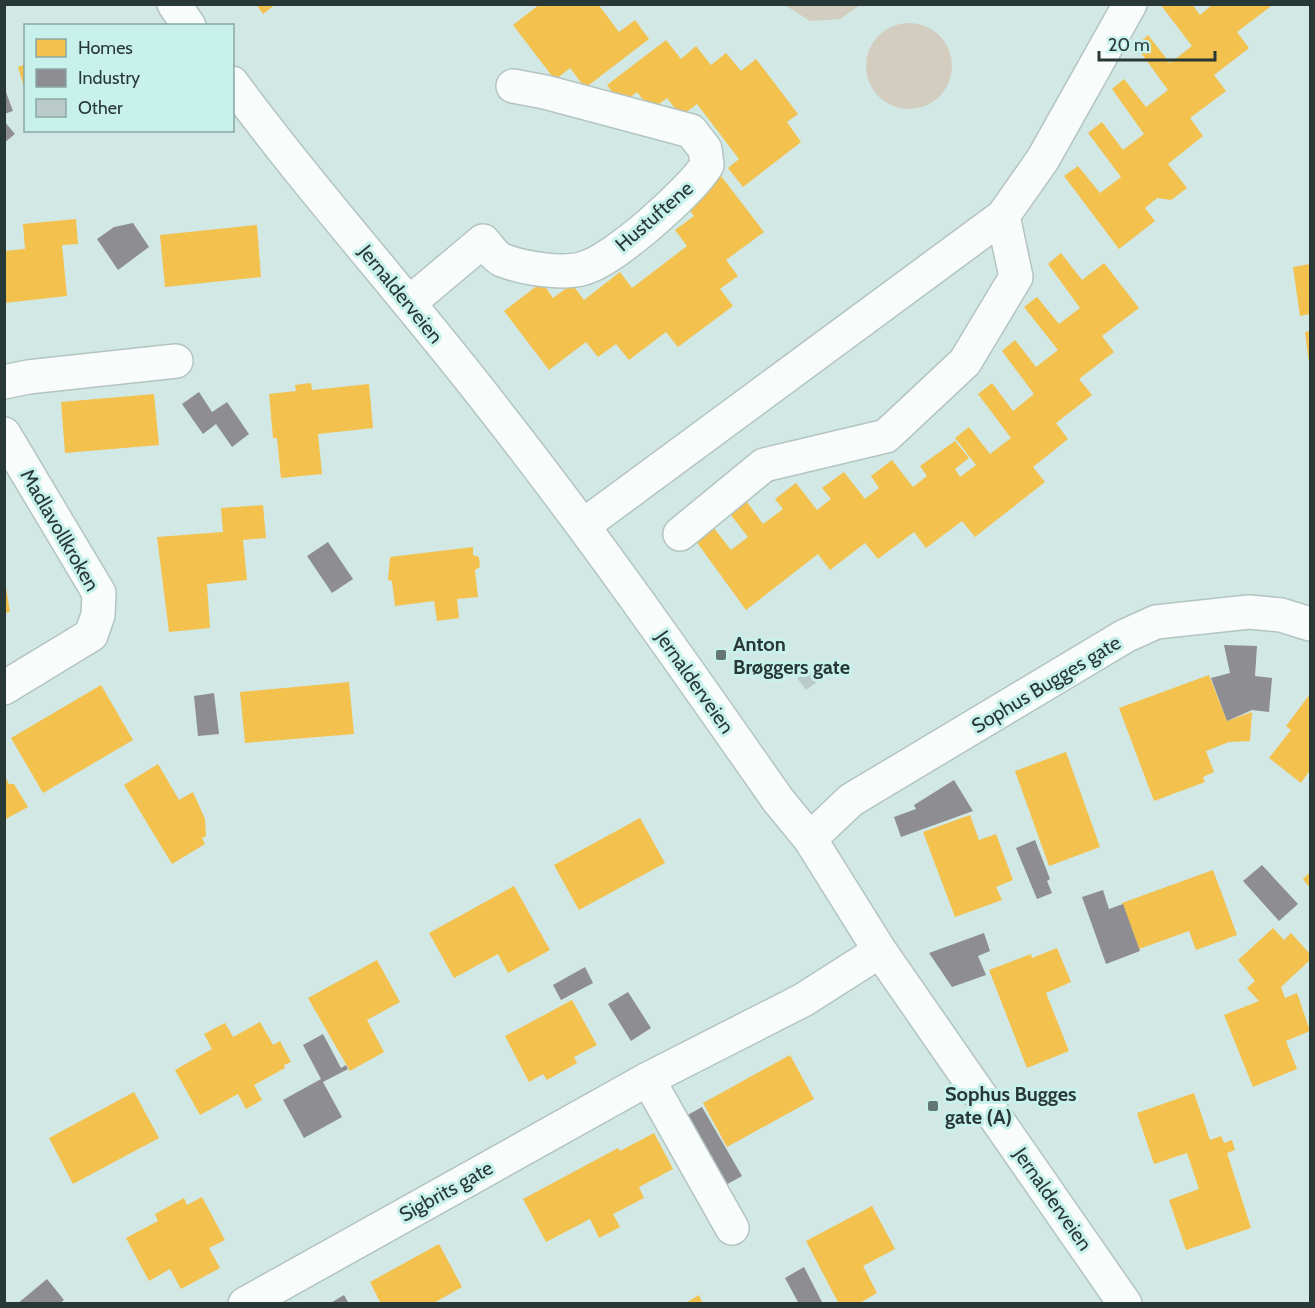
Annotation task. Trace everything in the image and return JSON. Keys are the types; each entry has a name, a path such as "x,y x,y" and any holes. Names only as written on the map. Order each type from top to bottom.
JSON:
{"street":[{"path":"174,4 188,24"},
{"path":"584,525 1003,216 1043,159 1130,4"},
{"name":"Jernalderveien","path":"234,86 279,146 409,303 584,525 778,800 810,839 880,951 1125,1304"},
{"name":"Hustuftene","path":"409,303 483,241 500,260 557,272 585,268 619,249 683,194 707,165 705,149 691,131 545,92 513,86"},
{"path":"680,534 764,465 886,436 965,362 1016,278 1003,216"},
{"path":"4,382 28,377 176,361"},
{"name":"Madlavollkroken","path":"4,434 99,593 98,615 92,635 4,688"},
{"name":"Sophus Bugges gate","path":"810,839 851,800 1125,636 1156,621 1249,612 1281,615 1311,624"},
{"name":"Sigbrits gate","path":"245,1304 648,1079 803,1000 880,951"},
{"path":"648,1079 732,1228"}],"shaded area":[{"path":"785,5 860,5 840,19 810,21"},
{"path":"909,23 933,30 945,42 952,66 945,90 933,102 909,109 885,102 873,90 866,66 873,42 885,30"}],"building: Homes":[{"path":"256,4 276,4 263,14"},
{"path":"540,4 598,4 619,32 635,20 649,39 585,88 570,68 555,80 513,25"},
{"path":"1160,4 1192,4 1200,15 1213,4 1274,4 1237,32 1249,48 1214,75 1226,91 1190,118 1203,136 1168,164 1187,188 1171,200 1157,198 1145,208 1155,221 1119,249 1064,176 1078,166 1100,193 1121,177 1088,133 1102,122 1123,150 1144,134 1112,89 1124,79 1146,107 1168,90 1136,46 1148,35 1170,63 1192,46"},
{"path":"666,40 681,59 696,46 711,65 726,53 741,71 756,59 798,114 787,122 801,142 743,187 728,168 739,159 697,104 681,116 667,98 651,110 637,92 621,104 607,85"},
{"path":"24,65 24,87 18,67"},
{"path":"718,172 764,232 726,260 738,276 720,289 733,306 678,347 666,332 629,360 616,344 598,357 586,342 549,370 504,311 542,282 553,298 572,284 584,300 620,272 632,288 687,246 675,230 694,216 682,200"},
{"path":"76,219 78,244 62,245 67,296 4,303 4,251 25,249 23,224"},
{"path":"257,225 261,277 165,287 160,235"},
{"path":"1061,253 1082,280 1104,263 1139,308 1102,336 1114,352 1079,379 1092,395 1056,423 1068,439 1033,467 1045,482 975,537 962,521 926,548 914,532 878,559 865,543 830,570 818,554 746,610 693,537 710,523 731,550 748,537 727,510 744,498 763,524 783,509 775,499 796,483 817,510 831,499 822,488 844,472 865,499 879,488 871,476 892,460 913,487 927,476 920,466 955,441 969,458 955,469 960,477 976,465 955,438 969,427 990,454 1011,438 978,394 992,383 1013,411 1034,394 1002,351 1015,340 1036,367 1058,350 1024,307 1037,297 1059,324 1080,308 1048,264"},
{"path":"1310,264 1310,314 1300,316 1293,267"},
{"path":"1310,331 1310,363 1309,363 1305,332"},
{"path":"311,383 312,390 369,384 373,428 318,434 322,474 281,478 277,438 273,438 269,394 296,391 295,385"},
{"path":"154,394 159,445 65,453 61,402"},
{"path":"263,505 266,538 243,540 247,580 207,584 210,628 169,632 157,537 223,532 221,508"},
{"path":"473,547 473,555 479,557 480,567 475,570 478,597 457,599 459,618 437,621 434,601 395,606 392,581 388,580 390,557"},
{"path":"4,575 10,612 4,613"},
{"path":"1209,675 1227,721 1252,712 1250,741 1229,742 1206,751 1214,772 1203,777 1205,782 1154,801 1119,708"},
{"path":"349,682 354,734 245,743 240,692"},
{"path":"101,685 133,740 43,793 11,738"},
{"path":"1310,694 1310,770 1301,783 1269,758 1291,730 1286,726"},
{"path":"1066,752 1100,847 1049,866 1015,771"},
{"path":"158,764 179,800 193,792 205,819 206,836 202,838 205,844 172,864 124,785"},
{"path":"4,775 9,784 14,784 28,807 4,820"},
{"path":"970,815 979,840 996,834 1013,880 996,887 1002,900 955,917 923,832"},
{"path":"640,818 665,863 579,910 554,865"},
{"path":"1213,870 1237,935 1196,950 1189,931 1139,949 1122,903"},
{"path":"1310,872 1310,888 1303,879"},
{"path":"514,886 550,950 508,973 498,954 454,978 429,933"},
{"path":"1273,928 1284,940 1291,933 1310,954 1310,960 1281,987 1285,998 1297,993 1310,1031 1286,1041 1297,1069 1253,1087 1224,1015 1259,1001 1247,988 1255,981 1238,960"},
{"path":"1057,948 1071,982 1046,993 1069,1051 1027,1068 989,970 1031,954 1032,958"},
{"path":"377,960 400,1002 367,1020 384,1052 350,1071 308,998"},
{"path":"572,1000 597,1045 574,1057 577,1063 547,1080 543,1074 529,1082 505,1036"},
{"path":"260,1022 273,1045 280,1041 291,1062 284,1065 285,1068 254,1085 262,1100 246,1109 238,1094 200,1115 175,1070 212,1049 204,1034 225,1023 233,1037"},
{"path":"790,1055 814,1099 727,1147 703,1103"},
{"path":"134,1092 159,1138 73,1184 49,1138"},
{"path":"1194,1093 1210,1140 1221,1136 1224,1143 1232,1140 1235,1150 1227,1153 1251,1228 1186,1250 1169,1200 1199,1189 1187,1153 1154,1164 1137,1113"},
{"path":"654,1133 673,1169 639,1187 644,1198 613,1214 620,1227 599,1238 590,1219 546,1242 523,1199 618,1148 620,1151"},
{"path":"202,1197 225,1240 209,1248 220,1268 181,1289 170,1269 149,1281 126,1238 158,1221 155,1214 184,1198 187,1205"},
{"path":"872,1206 895,1249 863,1266 877,1293 858,1304 839,1304 806,1241"},
{"path":"439,1244 462,1287 432,1304 381,1304 370,1282"},
{"path":"699,1295 703,1304 684,1304"}],"building: Industry":[{"path":"4,87 13,111 4,114"},
{"path":"4,121 15,134 4,143"},
{"path":"133,223 149,247 118,270 97,239 114,227"},
{"path":"199,392 212,412 227,402 249,434 232,447 216,424 203,434 182,404"},
{"path":"328,542 353,579 332,593 307,556"},
{"path":"1224,645 1257,646 1255,676 1272,678 1269,712 1252,710 1227,721 1211,678 1230,673"},
{"path":"214,693 219,734 198,736 194,696"},
{"path":"954,780 973,811 901,837 894,817 916,809 914,805"},
{"path":"1035,840 1050,879 1047,881 1052,893 1037,899 1016,848"},
{"path":"1262,865 1298,904 1279,921 1243,881"},
{"path":"1103,890 1109,909 1123,904 1140,951 1106,964 1082,897"},
{"path":"984,933 990,951 978,956 986,975 952,987 929,953"},
{"path":"585,967 593,983 561,1000 553,985"},
{"path":"628,992 651,1028 631,1041 608,1004"},
{"path":"323,1034 341,1068 346,1065 348,1069 323,1082 342,1117 304,1138 283,1100 321,1079 303,1045"},
{"path":"702,1107 742,1176 722,1187 682,1118"},
{"path":"804,1267 823,1304 799,1304 785,1278"},
{"path":"47,1279 64,1300 59,1304 17,1304"},
{"path":"344,1295 349,1304 329,1304"}],"building: Other":[{"path":"809,670 817,682 806,690 797,678"}],"place":[{"name":"Anton Brøggers gate","path":"721,655"},
{"name":"Sophus Bugges gate (A)","path":"933,1106"}]}
